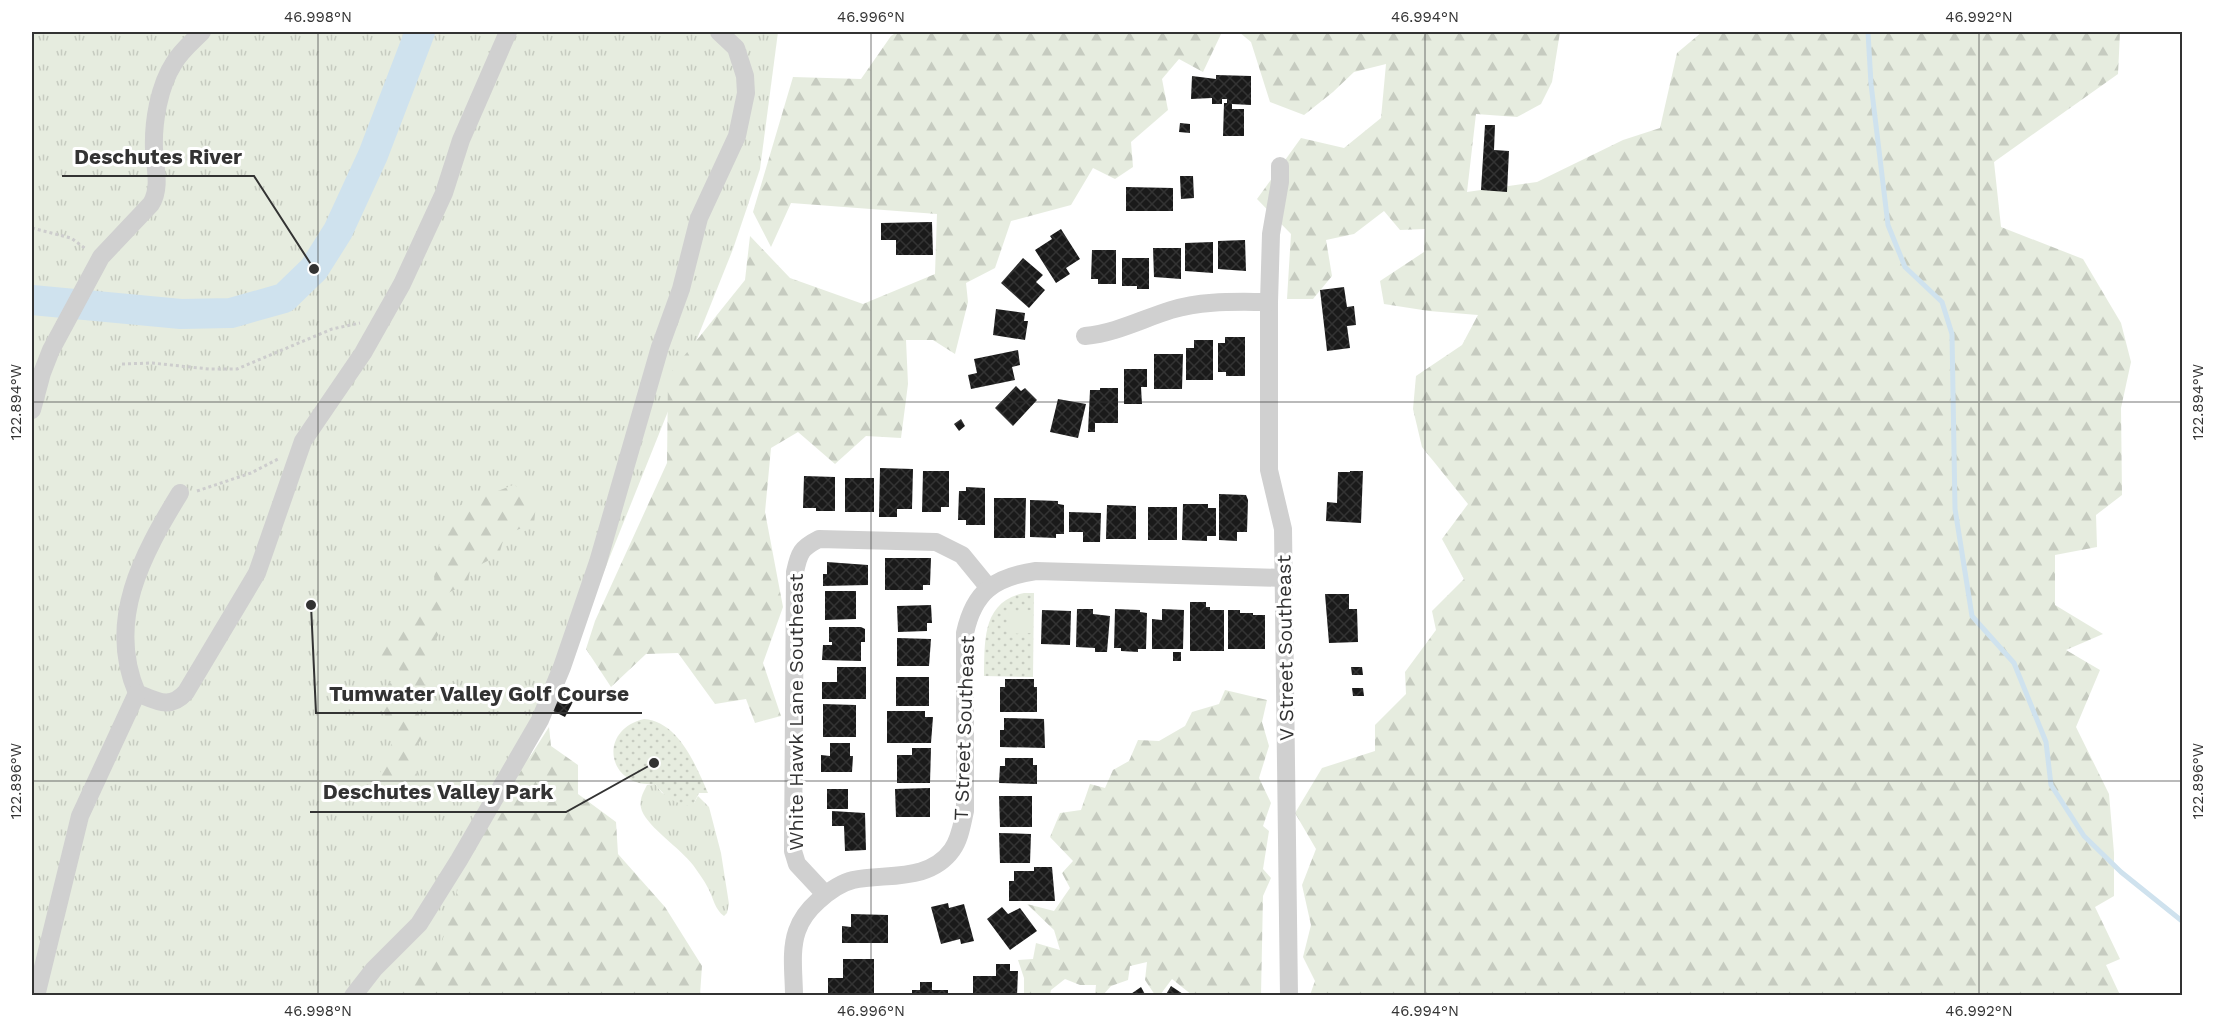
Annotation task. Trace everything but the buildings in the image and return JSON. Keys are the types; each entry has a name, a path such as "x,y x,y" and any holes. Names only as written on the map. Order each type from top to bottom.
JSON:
{"street":[{"path":"32,410 51,350 94,271 112,243 141,215 155,197 157,189 155,126 166,78 179,55 202,32"},
{"path":"137,693 165,703 179,699 186,692 257,573 303,441 363,353 402,284 444,193 461,140 508,32"},
{"path":"353,996 374,969 419,924 540,720 562,668 598,562 660,346 681,289 699,218 737,136 746,93 745,76 736,48 719,32"},
{"name":"V Street Southeast","path":"1280,166 1280,182 1272,234 1269,302 1269,470 1283,529 1289,996"},
{"path":"1085,336 1116,330 1172,309 1193,304 1269,302"},
{"path":"36,996 80,816 137,693 127,664 124,646 126,615 148,552 180,493"},
{"name":"White Hawk Lane Southeast","path":"825,894 797,864 793,851 795,572 798,555 807,545 819,539 936,542 962,555 989,588"},
{"name":"T Street Southeast","path":"794,996 794,953 797,931 809,909 825,894 851,880 907,875 924,871 940,863 952,850 960,833 965,811 965,633 969,615 978,599 989,588 1001,579 1036,571 1284,578"}],"path":[{"path":"32,228 78,241 86,249 94,271"},
{"path":"122,364 152,363 209,369 237,369 332,328 381,321"},
{"path":"180,493 208,488 251,473 303,441"}],"green space":[{"path":"32,32 778,32 760,169 733,249 448,961 403,995 32,995"},
{"path":"897,32 1222,32 1203,72 1179,59 1162,79 1168,110 1131,142 1133,167 1115,179 1093,168 1071,205 1011,221 995,268 966,283 968,302 955,354 933,340 906,340 908,384 901,438 866,436 835,464 798,432 771,448 765,512 783,607 763,663 781,716 755,723 746,699 715,704 678,653 646,654 611,687 586,649 595,621 667,463 668,376 745,280 750,236 790,278 863,304 935,274 937,214 791,203 771,247 753,212 793,77 861,79 891,36"},
{"path":"1239,32 1560,32 1552,82 1541,104 1517,117 1476,114 1467,192 1537,182 1623,140 1660,128 1677,53 1702,32 2120,32 2118,74 1994,162 2001,227 2083,259 2121,323 2131,362 2121,408 2122,495 2096,515 2097,547 2055,555 2055,605 2103,634 2066,650 2100,670 2076,727 2109,794 2114,853 2114,896 2095,907 2120,959 2106,965 2120,995 1310,995 1315,981 1303,957 1311,925 1302,885 1316,849 1295,813 1322,768 1375,751 1375,725 1406,694 1405,672 1436,630 1432,611 1464,579 1442,539 1468,504 1422,447 1413,409 1416,376 1462,345 1478,315 1384,304 1380,281 1424,252 1425,229 1400,230 1384,211 1354,234 1326,240 1332,276 1313,299 1287,299 1291,234 1257,199 1301,138 1344,148 1381,118 1386,64 1354,72 1304,115 1270,102 1251,42"},
{"path":"513,485 537,494 534,524 505,534 499,555 470,570 468,583 446,594 446,620 436,639 431,675 415,704 425,733 413,752 419,787 396,800 375,786 395,735 376,696 403,672 376,652 434,588 435,556 454,508"},
{"path":"1024,593 1034,593 1033,677 984,676 986,638 993,615 1000,605"},
{"path":"1031,610 1032,633 1009,634 1008,612"},
{"path":"1225,690 1267,700 1262,722 1269,746 1259,778 1271,803 1263,826 1269,831 1263,869 1271,878 1263,896 1261,995 1192,995 1172,979 1160,995 1155,995 1145,980 1147,962 1130,966 1128,980 1111,986 1103,995 1095,995 1096,985 1080,985 1065,979 1051,990 1050,995 1024,994 1024,978 1018,960 1033,959 1036,943 1060,950 1054,930 1027,904 1054,911 1070,888 1062,873 1073,861 1050,837 1060,813 1081,810 1090,784 1105,788 1113,770 1129,761 1138,740 1159,741 1185,726 1192,712 1219,704"},
{"path":"644,719 667,728 684,746 691,758 708,793 699,793 694,803 689,806 670,798 655,784 639,783 626,777 618,768 614,757 614,745 619,734 629,725"},
{"path":"549,727 551,746 578,765 578,794 616,822 618,854 665,907 702,966 700,995 379,996 438,955 459,885 487,824"},
{"path":"655,784 662,793 694,803 698,796 709,807 721,853 729,904 724,916 718,910 693,865 651,824 642,811 641,800 644,791 647,785"}],"waterway":[{"path":"32,300 181,314 231,313 284,298 314,269 338,231 373,155 420,32"},
{"path":"1868,32 1871,84 1888,225 1905,267 1942,302 1952,334 1955,509 1972,616 2014,663 2046,742 2051,785 2084,836 2121,872 2182,921"}],"place":[{"name":"Deschutes River","path":"314,269"},
{"name":"Tumwater Valley Golf Course","path":"311,605"},
{"name":"Deschutes Valley Park","path":"654,763"}]}
